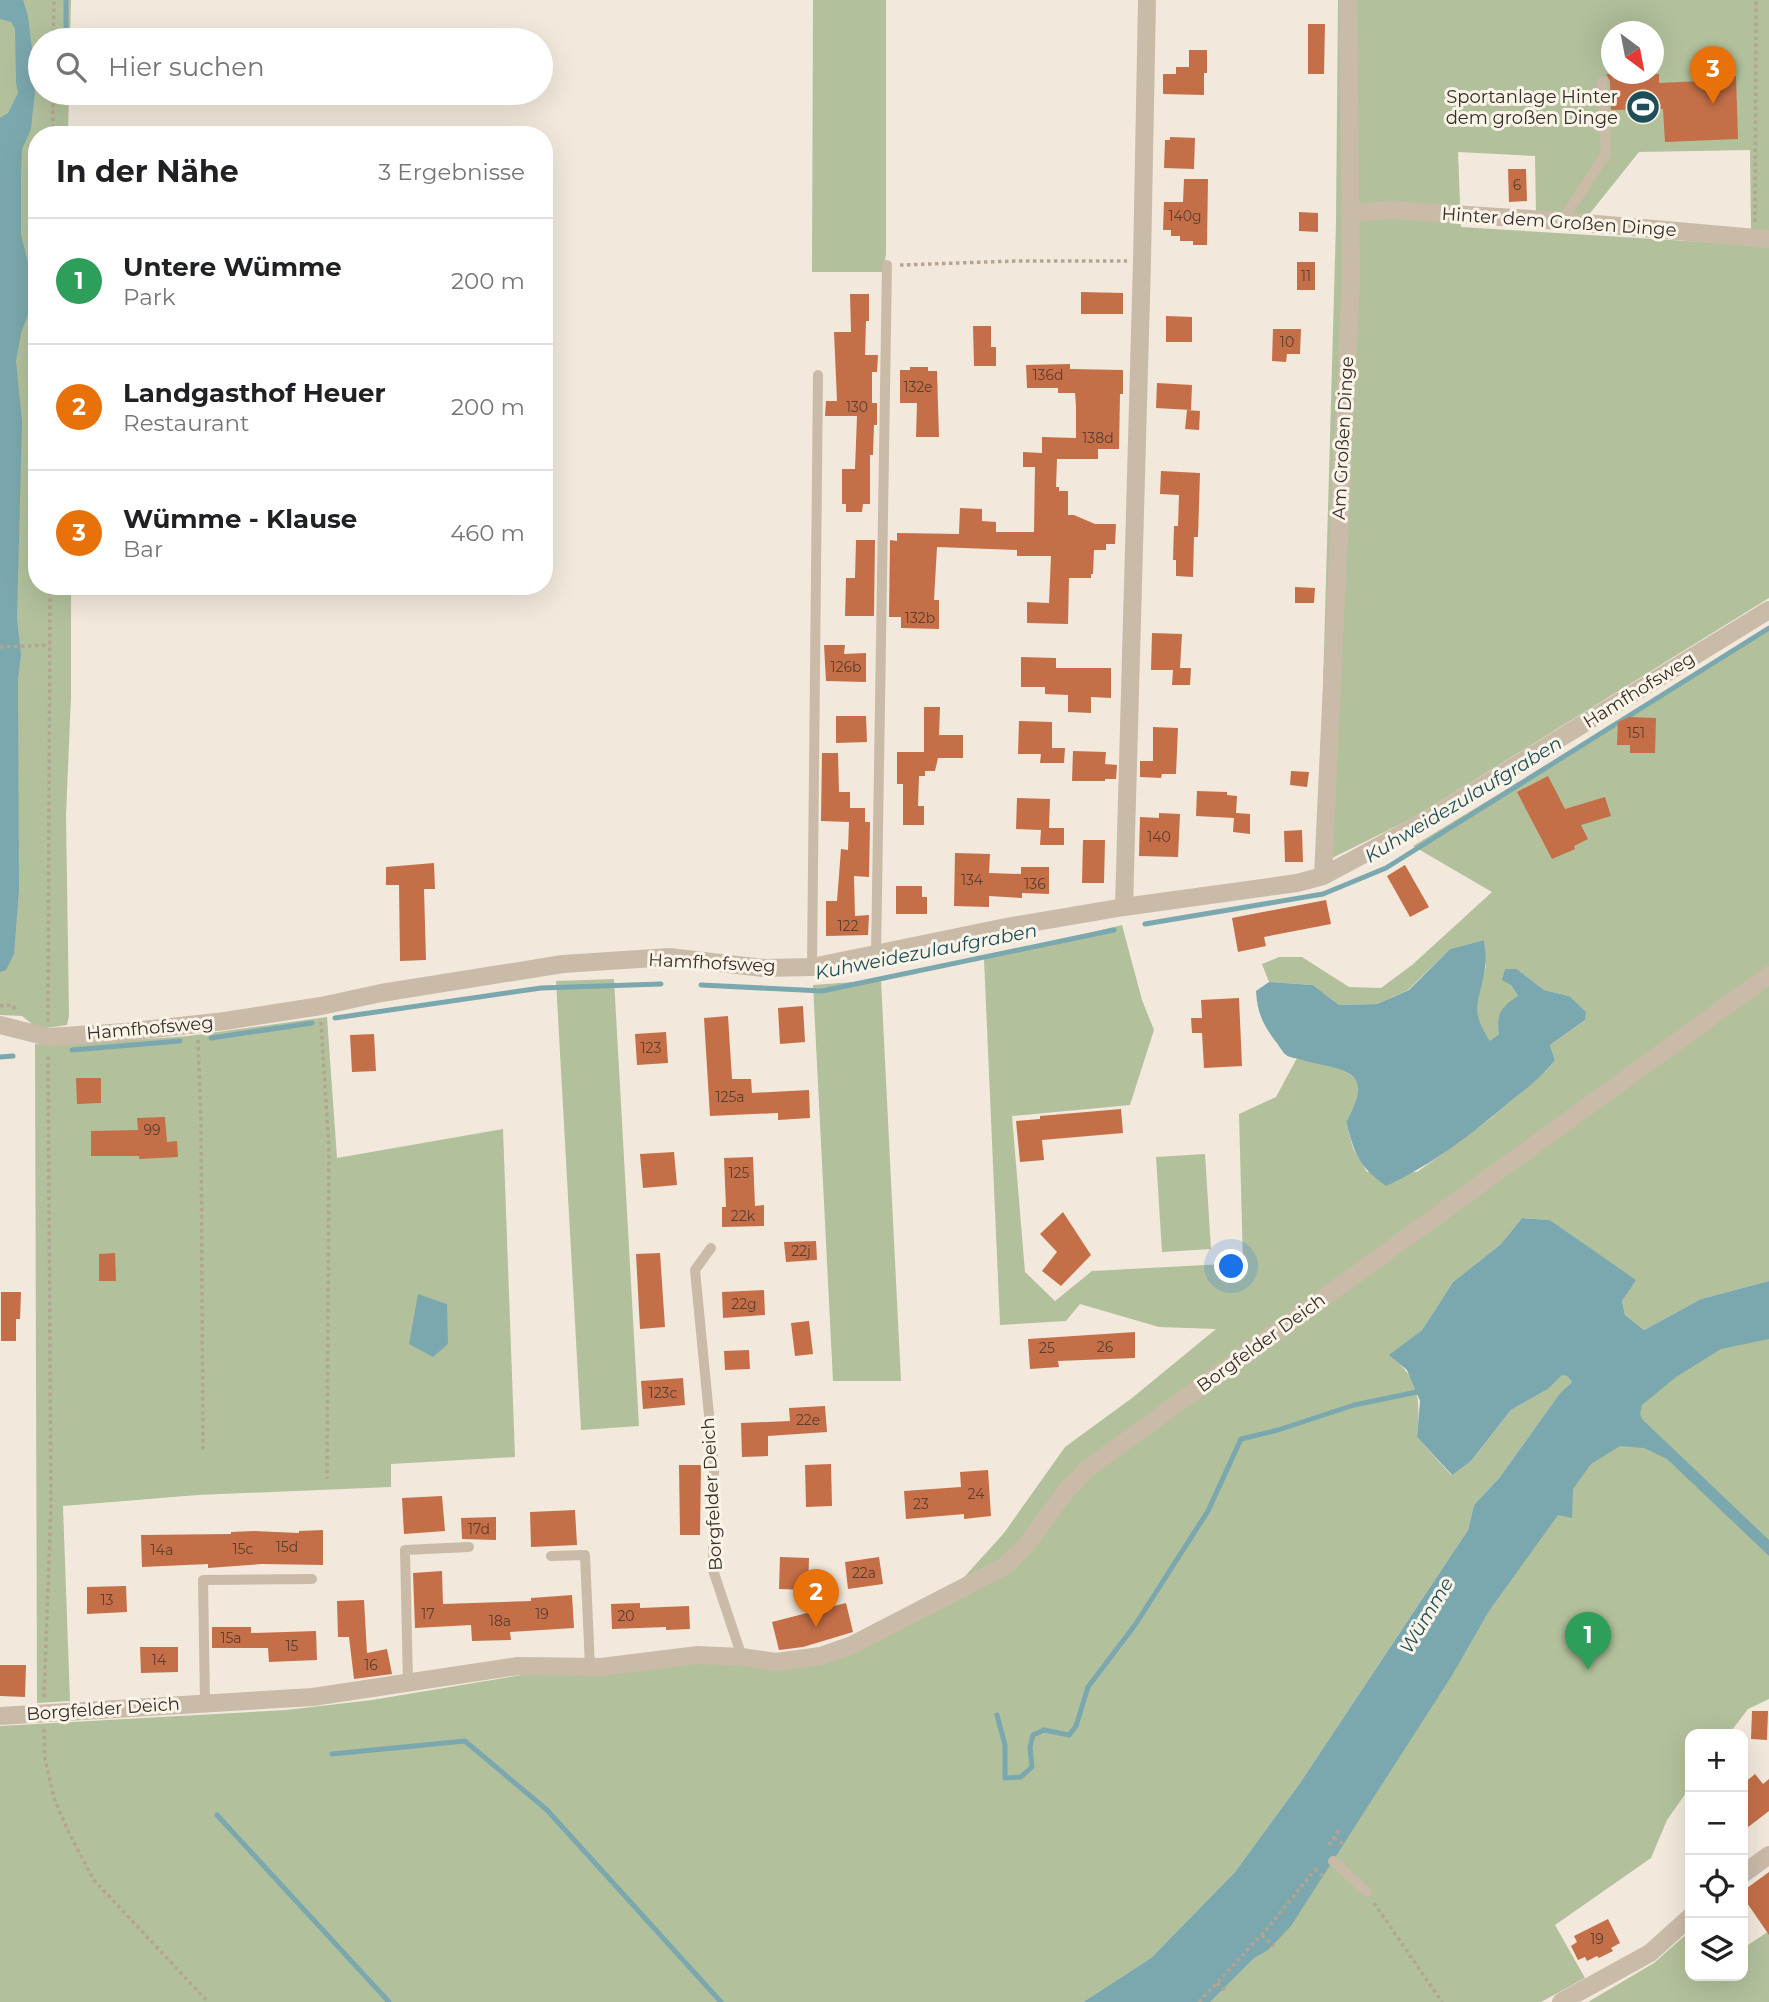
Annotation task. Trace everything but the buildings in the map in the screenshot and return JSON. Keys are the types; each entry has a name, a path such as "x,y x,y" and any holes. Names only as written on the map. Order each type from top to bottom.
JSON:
{"street":[{"path":"1124,906 1147,0"},
{"name":"Am Großen Dinge","path":"1322,876 1350,293 1348,0"},
{"name":"Hinter dem Großen Dinge","path":"1350,213 1392,210 1562,221 1762,239"},
{"name":"Hamfhofsweg","path":"0,1025 48,1037 198,1024 321,1006 381,993 563,964 669,957 762,968 812,967 1124,906 1297,883 1322,876 1422,823 1769,610"},
{"name":"Borgfelder Deich","path":"0,1716 313,1697 518,1666 590,1667 698,1654 776,1662 831,1652 852,1645 1005,1566 1027,1544 1066,1491 1087,1469 1769,975"},
{"path":"1748,1870 1769,1855"},
{"path":"1561,2002 1650,1953 1689,1918"}],"lane":[{"path":"1562,221 1606,154 1602,84"},
{"path":"876,955 887,265"},
{"path":"812,967 818,375"},
{"name":"Borgfelder Deich","path":"711,1248 695,1270 714,1467 713,1570 742,1657"},
{"path":"408,1683 405,1550 469,1547"},
{"path":"551,1556 585,1555 590,1667"},
{"name":"Borgfelder Deich","path":"205,1702 203,1580 312,1578"},
{"path":"1333,1861 1367,1892"}],"path":[{"path":"53,28 54,0"},
{"path":"1756,0 1762,239"},
{"path":"53,105 53,126"},
{"path":"887,265 1142,261"},
{"path":"50,595 48,1037 51,1506 45,1759 54,1798 93,1879 208,2002"},
{"path":"0,647 50,645"},
{"path":"321,1006 329,1150 327,1479"},
{"path":"198,1024 203,1451"},
{"path":"1329,1845 1340,1828"},
{"path":"1334,1838 1345,1845"},
{"path":"1199,2002 1262,1935 1317,1868 1325,1878"},
{"path":"1367,1892 1442,2002"},
{"path":"1262,1935 1274,1946"},
{"path":"1217,1983 1225,1991"}],"green space":[{"path":"0,0 71,0 70,28 28,28 28,105 69,105 68,126 28,126 28,595 71,595 71,697 66,815 69,1016 67,1025 38,1029 22,1016 0,1015"},
{"path":"813,0 886,0 886,254 883,272 812,272"},
{"path":"1338,0 1769,0 1769,232 1751,230 1750,150 1639,152 1587,217 1536,214 1535,156 1458,152 1461,227 1769,246 1769,598 1413,818 1318,865 1336,222"},
{"path":"1769,630 1769,1281 1701,1299 1644,1330 1625,1315 1622,1301 1635,1280 1550,1220 1522,1218 1501,1244 1453,1282 1422,1330 1390,1355 1408,1373 1416,1391 1417,1437 1451,1475 1471,1461 1511,1410 1548,1389 1562,1374 1572,1382 1560,1393 1500,1477 1474,1505 1468,1530 1300,1783 1235,1872 1151,1958 1083,2002 0,2002 0,1726 286,1710 372,1700 540,1672 616,1672 714,1661 764,1669 938,1606 1004,1533 1065,1447 1132,1398 1216,1329 1159,1327 1080,1304 1066,1321 1000,1325 984,959 1122,925 1142,1000 1154,1030 1130,1105 1012,1116 1025,1272 1055,1301 1092,1271 1243,1263 1239,1114 1276,1097 1297,1058 1335,1066 1352,1075 1357,1081 1359,1098 1346,1122 1353,1148 1367,1172 1417,1172 1490,1119 1546,1071 1555,1060 1550,1045 1585,1020 1569,996 1544,990 1517,969 1511,985 1518,996 1499,1034 1490,1042 1479,1023 1476,1004 1486,966 1484,940 1450,949 1408,990 1377,1004 1339,1005 1313,985 1269,982 1262,964 1279,957 1302,957 1349,987 1381,988 1412,965 1492,892 1413,846"},
{"path":"614,979 639,1426 581,1430 556,981"},
{"path":"881,980 901,1381 833,1381 813,985"},
{"path":"327,1017 337,1158 503,1129 515,1457 391,1464 391,1487 198,1495 63,1506 70,1701 37,1703 35,1044 60,1045 188,1036"},
{"path":"1205,1154 1211,1249 1162,1252 1156,1157"},
{"path":"1769,1314 1769,1699 1748,1709 1733,1729 1685,1729 1685,1794 1667,1820 1651,1858 1555,1925 1585,1978 1541,2002 1134,2002 1180,1972 1615,1376"},
{"path":"1769,1931 1769,2002 1588,2002 1654,1963 1685,1935 1685,1981 1748,1981 1748,1945"}],"water":[{"path":"0,0 23,0 29,28 28,105 34,105 31,126 28,126 28,136 22,149 21,173 21,235 28,262 28,315 21,333 16,361 22,422 17,618 21,655 18,679 19,890 14,954 6,970 0,972 0,118 8,113 18,93 15,29 11,22 0,19"},
{"path":"1484,940 1486,965 1477,1012 1490,1041 1499,1034 1498,1021 1501,1012 1518,996 1511,985 1502,980 1505,969 1517,969 1544,990 1569,996 1586,1012 1585,1020 1550,1045 1555,1060 1529,1087 1452,1148 1386,1186 1363,1165 1352,1143 1346,1122 1355,1104 1357,1082 1343,1070 1285,1054 1261,1018 1256,991 1269,982 1313,985 1339,1005 1377,1004 1409,990 1450,949"},
{"name":"Wümme","path":"1522,1218 1550,1220 1636,1280 1622,1301 1625,1315 1644,1330 1701,1299 1769,1281 1769,1339 1721,1349 1676,1377 1642,1405 1640,1414 1643,1420 1769,1540 1769,1556 1667,1459 1644,1448 1620,1446 1591,1464 1573,1489 1572,1518 1558,1515 1489,1611 1451,1677 1291,1926 1210,2002 1083,2002 1151,1958 1235,1872 1300,1783 1468,1530 1474,1505 1500,1477 1560,1393 1572,1382 1562,1375 1548,1389 1511,1410 1471,1461 1452,1475 1417,1437 1420,1401 1407,1370 1389,1355 1422,1330 1453,1282 1501,1244"},
{"path":"418,1294 447,1304 448,1344 433,1357 409,1344"}],"waterway":[{"path":"66,0 66,28"},
{"name":"Kuhweidezulaufgraben","path":"1145,924 1323,894 1386,868 1769,628"},
{"name":"Kuhweidezulaufgraben","path":"701,985 822,991 1114,930"},
{"name":"Kuhweidezulaufgraben","path":"335,1018 541,988 661,984"},
{"name":"Kuhweidezulaufgraben","path":"211,1038 312,1023"},
{"name":"Kuhweidezulaufgraben","path":"72,1050 180,1041"},
{"name":"Kuhweidezulaufgraben","path":"0,1057 13,1056"},
{"path":"997,1715 1005,1745 1005,1778 1021,1777 1032,1767 1030,1747 1033,1735 1044,1730 1069,1735 1076,1726 1088,1687 1135,1625 1208,1511 1241,1439 1354,1405 1422,1391"},
{"path":"332,1754 465,1741 547,1810 721,2002"},
{"path":"217,1815 389,2002"}],"place":[{"name":"Wümme - Klause","path":"1713,104"},
{"name":"Sportanlage Hinter dem großen Dinge","path":"1643,107"},
{"name":"Landgasthof Heuer","path":"816,1627"},
{"name":"Untere Wümme","path":"1588,1670"}]}
